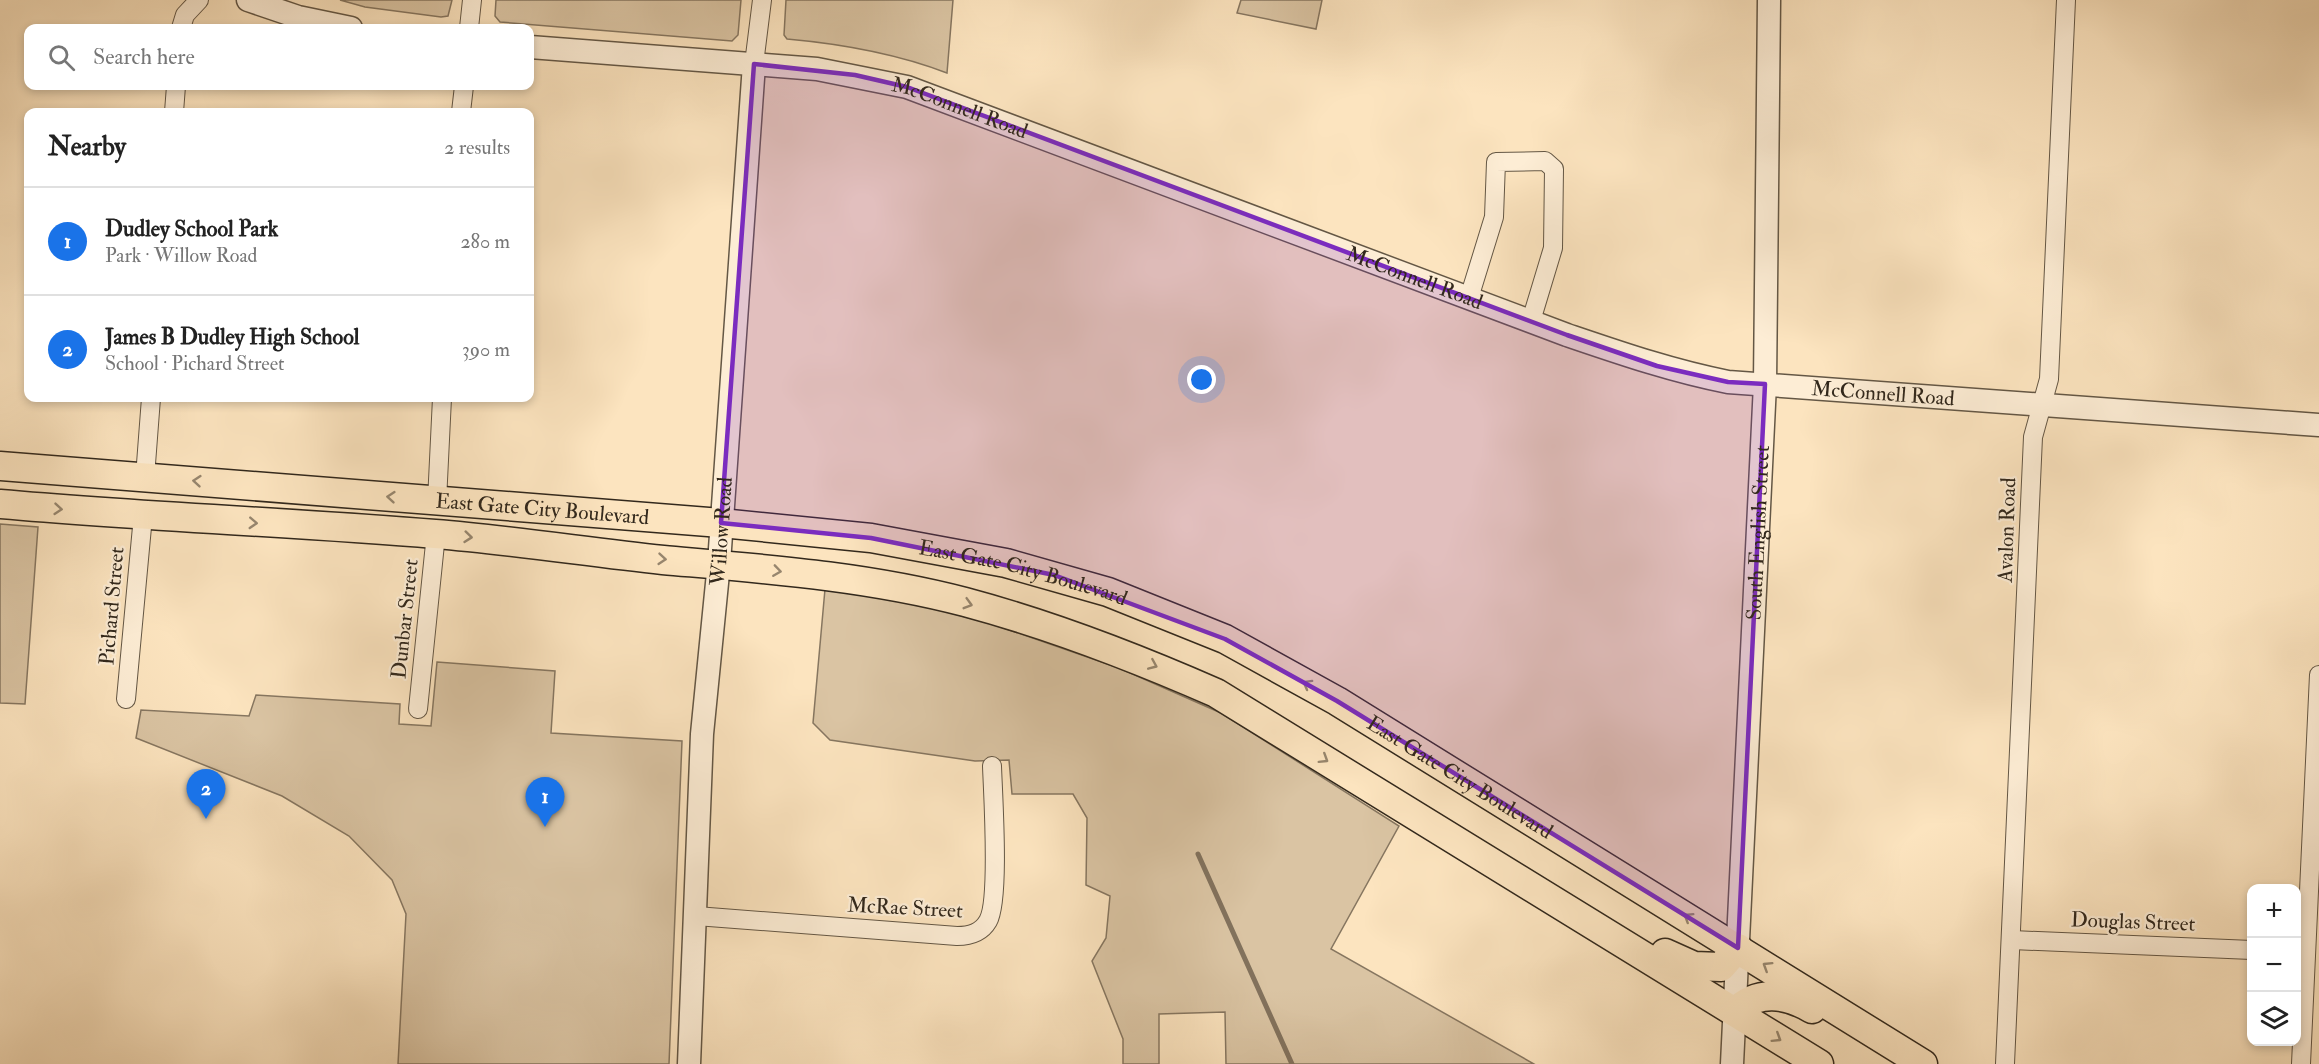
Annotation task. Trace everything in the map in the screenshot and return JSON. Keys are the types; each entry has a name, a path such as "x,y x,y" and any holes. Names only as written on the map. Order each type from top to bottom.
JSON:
{"main road":[{"name":"East Gate City Boulevard","path":"0,466 721,523 871,538 955,551 1054,575 1152,608 1225,639 1337,700 1917,1060"},
{"name":"East Gate City Boulevard","path":"0,504 142,516 436,534 665,560 719,562 851,578 965,602 1123,653 1216,693 1819,1064"},
{"path":"1559,904 1694,966 1721,967 1738,948"},
{"path":"1735,1012 1742,1004 1771,994 1798,1001 1863,1040 1917,1060"}],"street":[{"path":"182,24 185,15 199,0"},
{"path":"248,0 298,17 332,24"},
{"path":"469,24 472,0"},
{"name":"Willow Road","path":"689,1064 702,734 719,562 754,64 762,0"},
{"name":"South English Street","path":"1732,1064 1764,384 1769,0"},
{"name":"Avalon Road","path":"2005,1064 2033,437 2049,379 2066,0"},
{"name":"McConnell Road","path":"534,47 754,64 855,75 907,87 1531,321 1657,366 1728,382 2319,425"},
{"path":"174,108 176,90"},
{"path":"461,108 464,90"},
{"path":"1469,298 1494,217 1496,162 1545,161 1554,169 1553,248 1531,321"},
{"path":"145,477 151,402"},
{"path":"437,501 442,402"},
{"name":"Pichard Street","path":"126,699 142,516"},
{"name":"Dunbar Street","path":"418,709 436,534"},
{"path":"2301,1064 2319,675"},
{"name":"McRae Street","path":"696,916 957,936 979,932 988,921 994,896 992,766"},
{"name":"Douglas Street","path":"2012,940 2247,950"}],"highlighted area":[{"path":"754,64 855,75 907,87 1567,335 1657,366 1728,382 1765,384 1738,948 1337,701 1225,639 1054,575 871,538 721,523"}],"shaded area":[{"path":"340,0 452,0 448,16 441,17 365,7"},
{"path":"496,0 741,0 738,35 732,41 500,22 495,16"},
{"path":"786,0 953,0 947,73 869,50 787,39 784,35"},
{"path":"1241,0 1322,0 1316,29 1237,13"},
{"path":"0,524 38,527 25,704 0,703"},
{"path":"825,589 906,601 992,624 1119,668 1221,713 1399,826 1331,949 1534,1064 1226,1064 1225,1012 1159,1014 1159,1064 1123,1064 1123,1039 1092,961 1106,938 1110,896 1086,885 1087,818 1073,794 1012,794 1009,760 975,761 830,740 813,723"},
{"path":"437,662 555,671 551,733 682,741 669,1064 398,1064 406,914 392,880 349,836 282,796 136,738 141,710 249,716 256,695 400,704 399,724 431,726"}],"waterway":[{"path":"1198,854 1292,1064"}],"place":[{"name":"James B Dudley High School","path":"206,819"},
{"name":"Dudley School Park","path":"545,827"}]}
